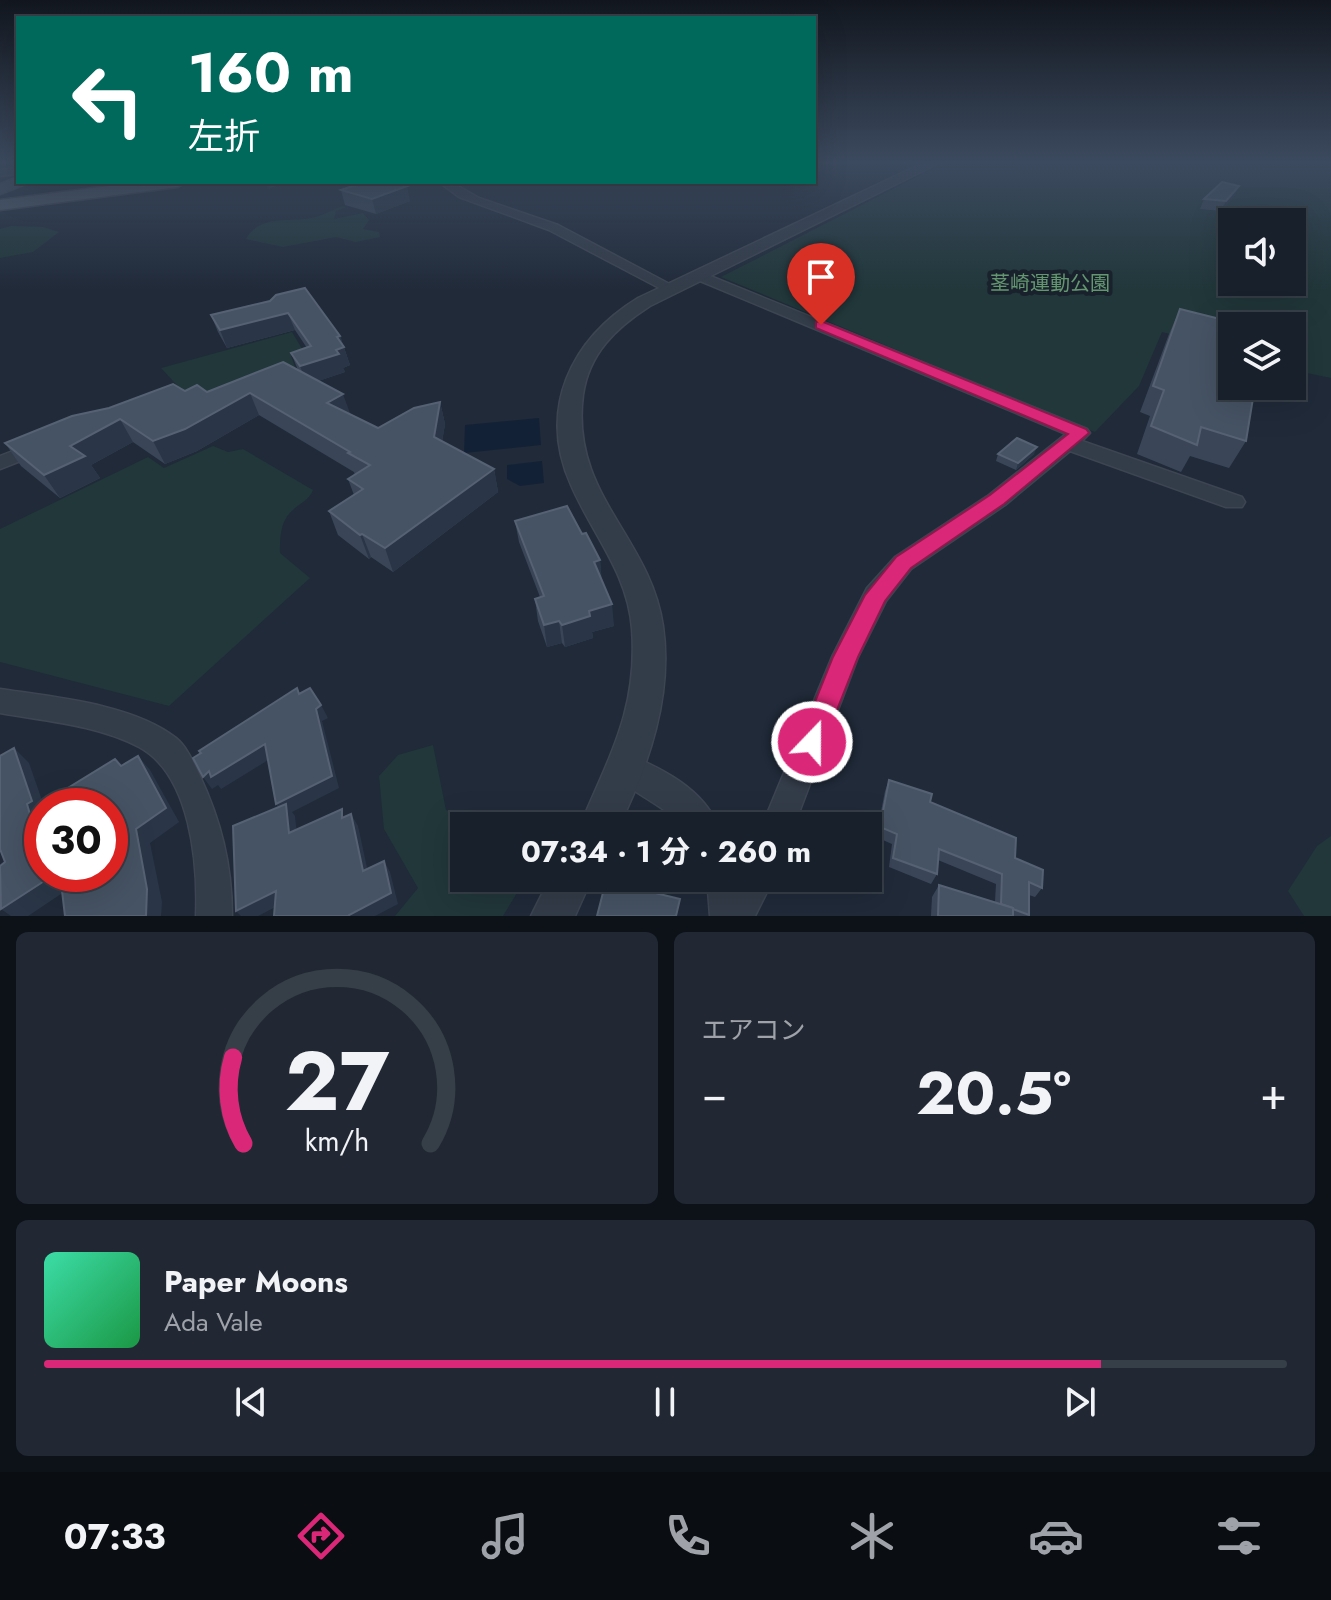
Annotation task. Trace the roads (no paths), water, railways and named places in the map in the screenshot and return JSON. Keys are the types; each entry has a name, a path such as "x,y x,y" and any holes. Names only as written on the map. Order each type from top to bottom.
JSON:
{"street":[{"path":"492,205 536,220 588,244 670,288"},
{"path":"606,812 627,769 642,718 647,676 647,630 636,582 576,467 569,432 574,379 591,344 623,314 670,288 845,205"},
{"path":"698,275 1080,433 997,500 903,563 876,595 845,657 784,812"},
{"path":"0,463 57,439"},
{"path":"1070,444 1234,502"},
{"path":"0,701 123,727 147,736 165,748 179,766 205,820 215,887 214,916"},
{"path":"627,769 673,794 693,812"},
{"path":"552,916 565,892"},
{"path":"725,892 728,916"},
{"path":"736,916 749,892"}],"water":[{"path":"539,418 541,445 464,453 465,425"},
{"path":"542,461 544,483 520,486 507,479 507,465"}],"park label":[{"name":"茎崎運動公園","path":"1050,283"}]}
